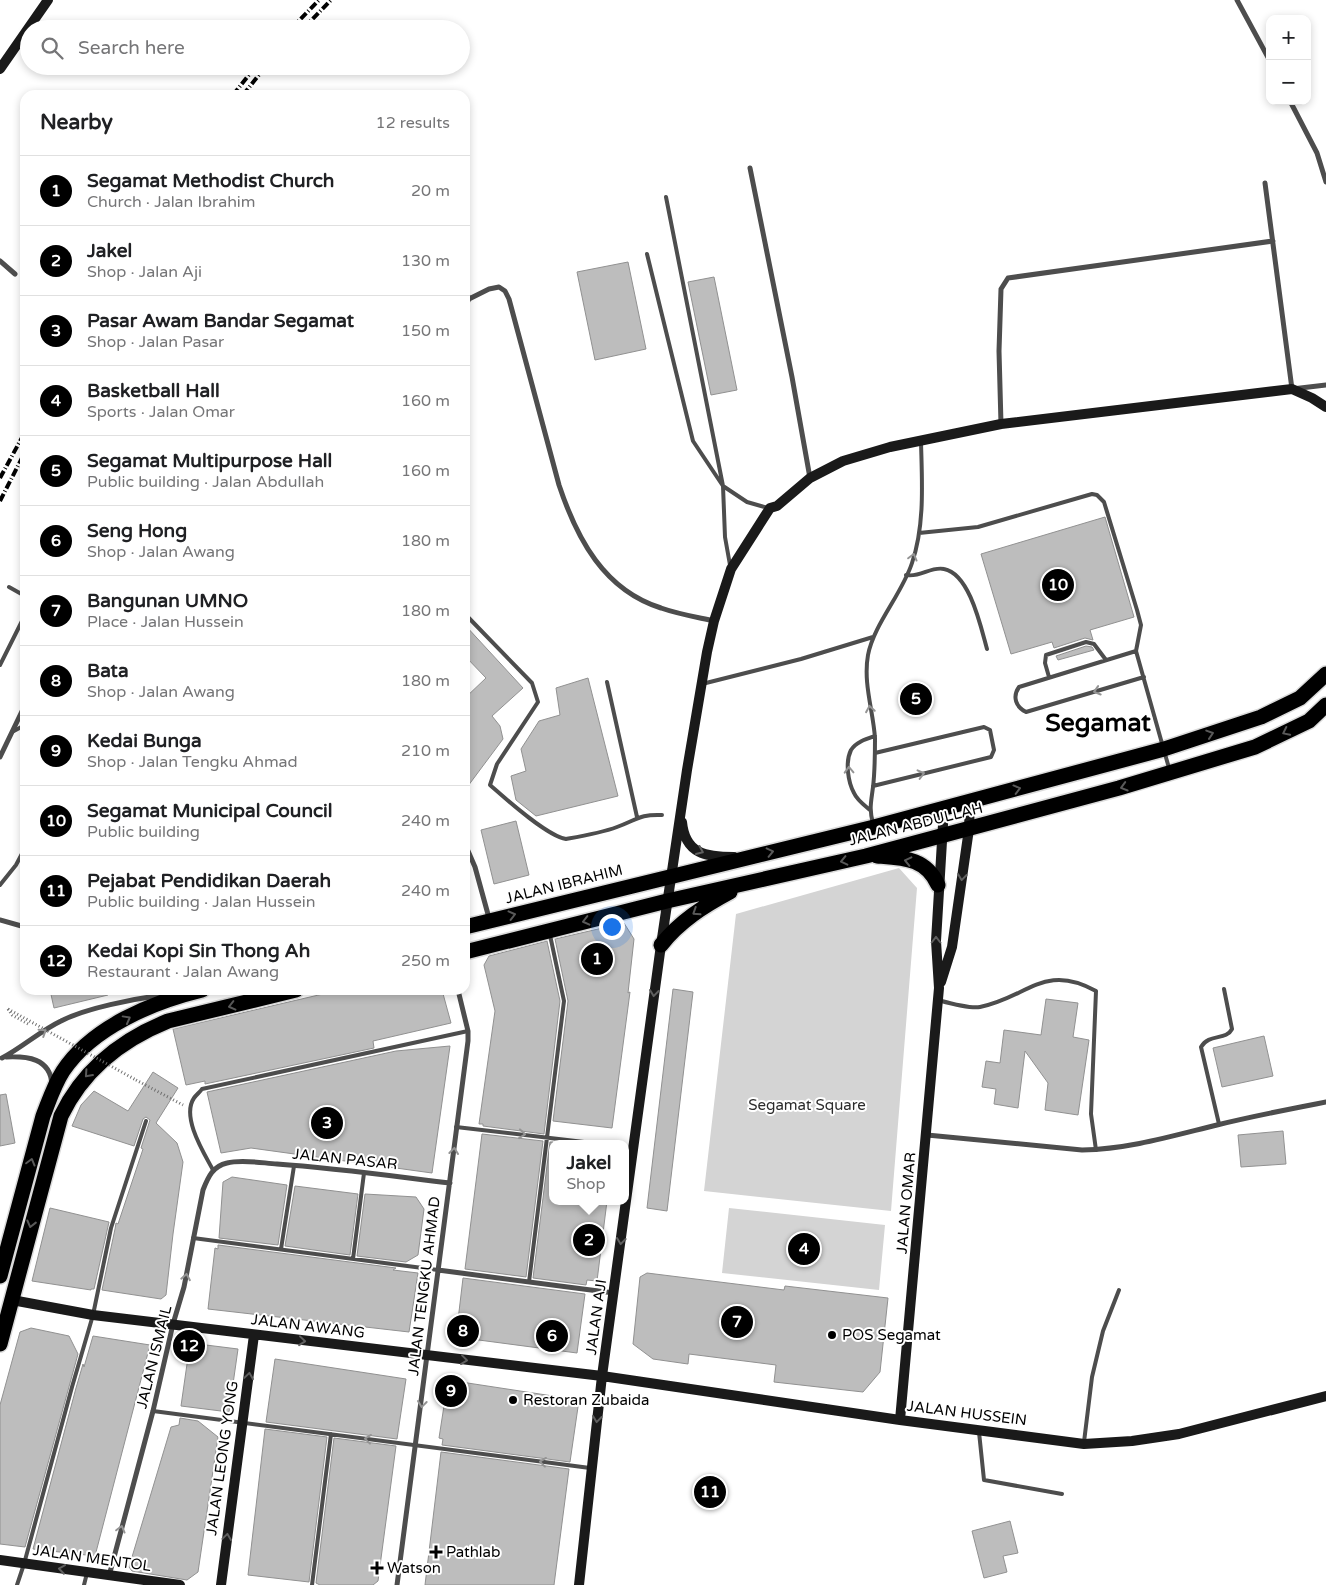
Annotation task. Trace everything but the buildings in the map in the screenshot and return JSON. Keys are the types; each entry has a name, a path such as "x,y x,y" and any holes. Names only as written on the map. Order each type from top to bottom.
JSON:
{"highway":[{"name":"JALAN ABDULLAH","path":"671,876 874,827 1164,749 1261,717 1300,698 1326,674"},
{"name":"JALAN ABDULLAH","path":"667,901 866,856 1171,773 1255,747 1309,721 1326,705"},
{"path":"866,856 896,858 917,863 931,871 938,886"},
{"name":"JALAN IBRAHIM","path":"470,926 671,876"},
{"path":"661,944 685,919 718,899 754,881"},
{"path":"470,951 667,901"},
{"path":"0,1276 43,1116 52,1092 63,1071 97,1036 150,1007 180,995"},
{"path":"0,1344 61,1116 69,1098 108,1054 126,1041 149,1029 168,1021 275,995"}],"main road":[{"path":"34,20 48,0"},
{"path":"0,69 20,40"},
{"path":"770,508 777,506 810,478 843,461 920,440 1001,424 1292,390 1312,398 1326,407"},
{"name":"JALAN AJI","path":"629,1147 701,684 714,621 731,569 770,508"},
{"name":"JALAN OMAR","path":"900,1420 938,1000 952,947 969,829 970,801"},
{"name":"JALAN OMAR","path":"940,988 936,941 944,808"},
{"path":"681,811 686,841 696,851 709,856 747,857"},
{"name":"JALAN AJI","path":"578,1584 602,1376 615,1293 623,1205"},
{"name":"JALAN AWANG","path":"12,1300 93,1315 602,1376"},
{"name":"JALAN LEONG YONG","path":"221,1585 254,1335"},
{"name":"JALAN HUSSEIN","path":"602,1376 900,1420 1084,1444 1132,1441 1178,1434 1326,1396"},
{"name":"JALAN MENTOL","path":"0,1560 180,1585"}],"street":[{"path":"1239,1 1269,60"},
{"path":"1292,105 1325,170 1326,182"},
{"path":"750,168 792,377 810,478"},
{"path":"1265,183 1292,390 1326,385"},
{"path":"1001,424 999,351 1001,289 1008,278 1273,241"},
{"path":"0,261 15,274"},
{"path":"470,298 489,289 499,287 509,299 561,493 569,516 582,542 596,561 607,575 627,592 660,608 714,621"},
{"path":"1312,398 1326,400"},
{"path":"0,757 20,715"},
{"path":"470,855 475,866 489,921"},
{"path":"0,920 20,926"},
{"path":"1,1058 21,1048 62,1020 73,1016 141,998 165,995 176,996"},
{"name":"JALAN TENGKU AHMAD","path":"397,1585 428,1355 468,1031 459,995"},
{"path":"1,1058 27,1057 43,1064 49,1070 52,1092"},
{"path":"927,1136 1096,1150 1131,1146 1219,1124 1326,1102"},
{"name":"JALAN PASAR","path":"213,1170 228,1162 238,1162 294,1166 450,1183"},
{"name":"JALAN ISMAIL","path":"109,1576 184,1287 203,1190 213,1170"},
{"path":"438,1270 615,1293"}],"lane":[{"path":"666,197 723,486 724,537 731,569"},
{"path":"647,254 693,441 723,486 747,502 770,508"},
{"path":"874,827 870,810 875,753 866,678 868,655 873,637 912,563 919,533 922,501 920,440"},
{"path":"919,533 978,527 1092,494 1104,502 1141,625 1136,651 1171,773"},
{"path":"906,576 912,577 934,569 945,569 953,573 971,596 976,607 987,649"},
{"path":"9,587 20,593"},
{"path":"470,619 532,683 538,702 497,764 490,785 541,826 561,838 575,838 615,828 637,817 649,814 662,815"},
{"path":"0,665 20,625"},
{"path":"701,684 801,659 873,637"},
{"path":"1049,677 1045,663 1046,656 1086,642 1094,644 1106,660"},
{"path":"1136,651 1019,687 1015,693 1016,701 1019,709 1026,712 1144,677"},
{"path":"607,682 637,817"},
{"path":"873,786 991,757 994,750 990,730 984,727 875,753"},
{"path":"12,732 20,728"},
{"path":"870,810 854,793 848,776 848,762 851,750 859,742 874,736"},
{"path":"0,885 20,857"},
{"path":"529,1282 564,1002 548,931"},
{"path":"938,1000 978,1008 1003,1001 1043,982 1058,979 1086,986 1096,991 1091,1114 1096,1150"},
{"path":"1219,1124 1201,1047 1209,1039 1226,1035 1232,1029 1224,989"},
{"path":"213,1170 198,1141 191,1122 190,1109 193,1099 202,1089 468,1031"},
{"path":"17,1585 93,1315 111,1228 146,1121"},
{"path":"456,1127 570,1140"},
{"path":"281,1249 294,1166"},
{"path":"353,1259 364,1173"},
{"path":"193,1238 438,1270"},
{"path":"1084,1444 1092,1377 1104,1331 1119,1290"},
{"path":"153,1411 591,1468"},
{"path":"978,1430 984,1480 1062,1494"},
{"path":"312,1585 331,1434"},
{"path":"84,1585 87,1573"}],"path":[{"path":"30,1025 12,1015 8,1009 171,1099"}],"green space":[{"name":"Segamat Square","path":"899,868 917,888 891,1211 704,1191 736,914"},
{"path":"729,1208 885,1225 879,1290 722,1273"}],"railway":[{"path":"300,20 319,0"},
{"path":"312,20 331,0"},
{"path":"237,90 249,75"},
{"path":"247,90 259,75"},
{"path":"0,478 20,441"},
{"path":"0,501 20,462"}],"place":[{"name":"Segamat Municipal Council","path":"1058,585"},
{"name":"Segamat Multipurpose Hall","path":"916,699"},
{"name":"Segamat Methodist Church","path":"597,959"},
{"name":"Pasar Awam Bandar Segamat","path":"327,1123"},
{"name":"Jakel","path":"589,1240"},
{"name":"Basketball Hall","path":"804,1249"},
{"name":"Bangunan UMNO","path":"737,1322"},
{"name":"Bata","path":"463,1331"},
{"name":"POS Segamat","path":"832,1335"},
{"name":"Seng Hong","path":"552,1336"},
{"name":"Kedai Kopi Sin Thong Ah","path":"189,1346"},
{"name":"Kedai Bunga","path":"451,1391"},
{"name":"Restoran Zubaida","path":"513,1400"},
{"name":"Pejabat Pendidikan Daerah","path":"710,1492"},
{"name":"Pathlab","path":"436,1552"},
{"name":"Watson","path":"377,1568"}],"district":[{"name":"Segamat","path":"1098,723"}]}
